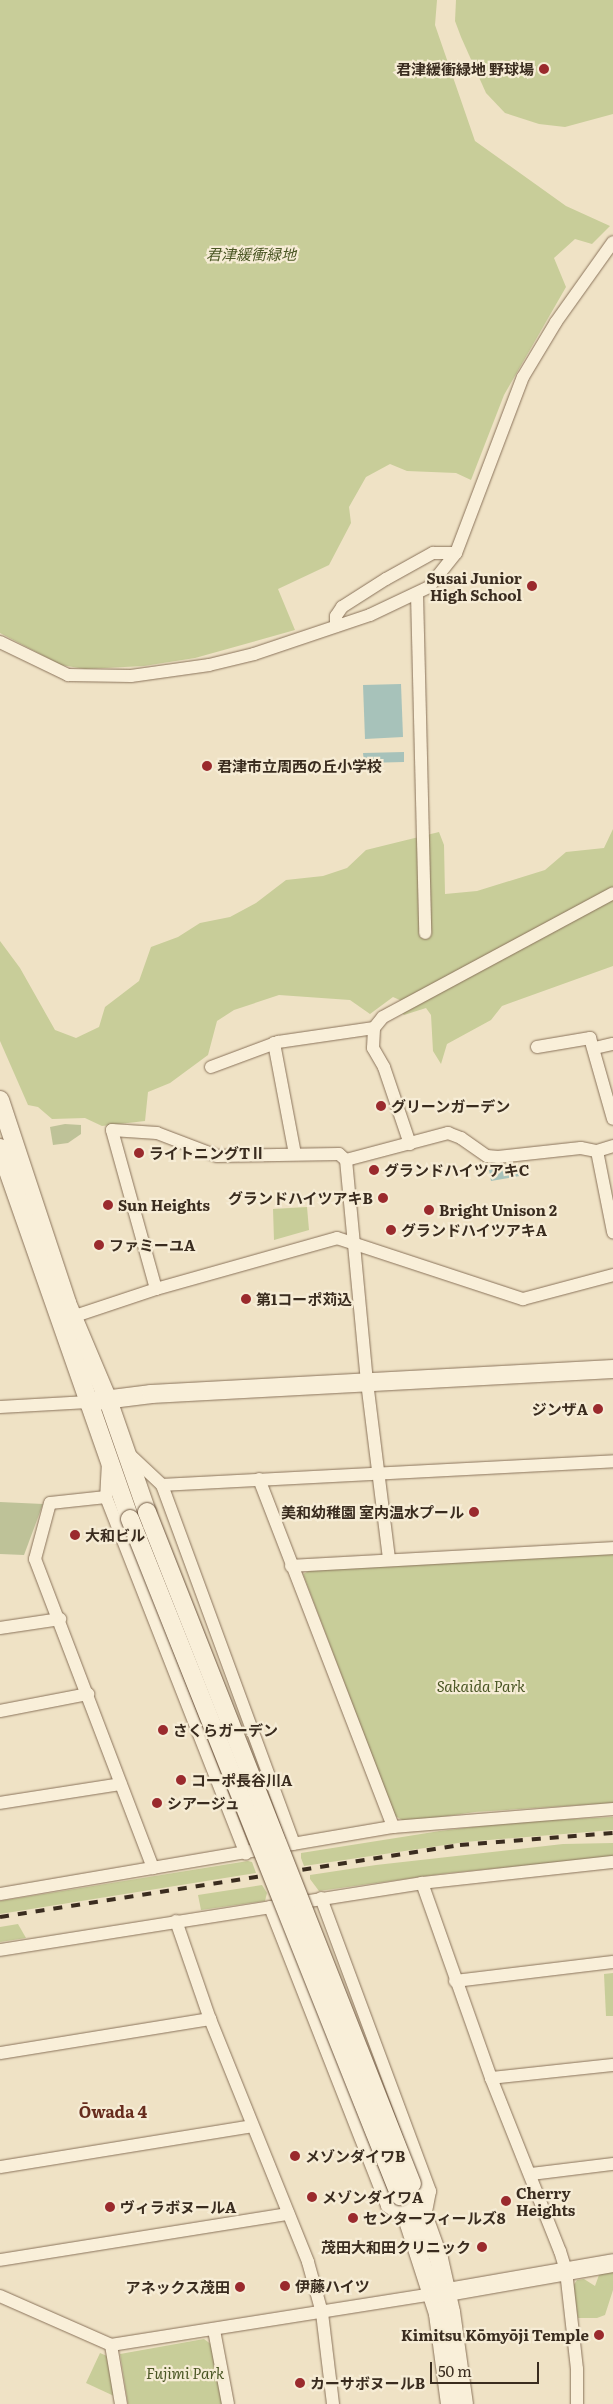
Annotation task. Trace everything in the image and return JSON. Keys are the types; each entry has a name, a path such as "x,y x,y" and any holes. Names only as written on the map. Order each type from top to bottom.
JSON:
{"street":[{"path":"0,642 68,675 131,676 218,662 336,626 417,594 446,569 456,553 523,377 556,322 613,242"},
{"path":"336,626 336,616 342,607 372,588 433,553 456,553"},
{"path":"417,594 425,933"},
{"path":"410,1144 384,1067 373,1048 374,1028 383,1017 613,893"},
{"path":"212,1067 274,1043 374,1028"},
{"path":"537,1047 586,1036 590,1038 595,1048 613,1119"},
{"path":"274,1043 294,1154"},
{"path":"595,1048 613,1044"},
{"path":"0,1100 72,1317 108,1400 147,1512 406,2190 456,2336 464,2404"},
{"path":"156,1289 112,1130 157,1134 217,1156 339,1154 346,1160 352,1241 367,1382 389,1559"},
{"path":"346,1160 448,1133 461,1138 487,1156 498,1157 581,1148 597,1151 613,1146"},
{"path":"0,1148 130,1519 406,2190"},
{"path":"597,1151 613,1232"},
{"path":"72,1317 156,1289 337,1238 352,1241 523,1300 613,1275"},
{"path":"0,1407 88,1402 151,1394 613,1369"},
{"path":"127,1452 162,1485 294,1844"},
{"path":"108,1458 106,1497 246,1854"},
{"path":"162,1485 259,1478 613,1461"},
{"path":"259,1478 291,1566 393,1827"},
{"path":"106,1497 50,1503 35,1559 60,1619 153,1868"},
{"path":"291,1566 389,1559 613,1548"},
{"path":"0,1628 60,1619"},
{"path":"0,1711 88,1694"},
{"path":"0,1802 121,1784"},
{"path":"0,1894 246,1854 393,1827 613,1809"},
{"path":"0,1950 422,1883 613,1862"},
{"path":"422,1883 455,1981 491,2078 531,2174 566,2271 577,2369 577,2404"},
{"path":"321,1898 430,2191 416,2219"},
{"path":"270,1907 387,2206 416,2219"},
{"path":"176,1921 210,2018 308,2262 322,2313 333,2404"},
{"path":"455,1981 613,1962"},
{"path":"0,2053 210,2018"},
{"path":"491,2078 613,2065"},
{"path":"0,2167 252,2126"},
{"path":"531,2174 613,2164"},
{"path":"0,2260 288,2214"},
{"path":"0,2296 111,2346 322,2313 613,2263"},
{"path":"440,2293 450,2404"},
{"path":"214,2330 228,2404"},
{"path":"111,2346 121,2404"}],"green space":[{"name":"君津緩衝緑地","path":"0,0 437,0 435,25 475,141 566,206 610,226 592,244 575,239 554,258 566,287 504,395 471,480 456,473 407,471 390,464 366,477 349,507 351,523 329,565 278,589 295,630 195,658 144,666 85,669 61,665 0,633"},
{"name":"君津緩衝緑地 野球場","path":"456,0 613,0 613,114 565,127 539,124 505,113 486,93 461,37 455,21"},
{"path":"613,829 613,966 502,1006 491,1020 447,1044 441,1064 433,1051 431,1015 426,1008 404,1015 402,1013 411,1005 393,997 370,1014 350,1000 279,995 234,1010 217,1021 208,1055 170,1083 148,1092 145,1121 102,1126 85,1118 52,1119 38,1107 28,1105 0,1041 0,941 20,968 55,1030 76,1038 99,1027 105,1007 139,981 151,947 178,937 200,923 230,917 256,903 286,880 323,876 347,868 366,850 439,832 444,845 445,894 477,891 545,870 566,852 604,848"},
{"path":"65,1124 81,1125 81,1134 68,1143 53,1145 50,1127"},
{"path":"307,1207 309,1230 274,1240 273,1209"},
{"path":"0,1502 43,1504 24,1555 0,1554"},
{"name":"Sakaida Park","path":"613,1553 613,1803 475,1812 406,1822 395,1816 303,1574 311,1570"},
{"path":"613,1817 613,1830 465,1842 304,1866 301,1858 301,1853 440,1831 514,1822"},
{"path":"613,1843 613,1857 448,1873 319,1891 310,1879 310,1875 376,1865 563,1844"},
{"path":"248,1861 252,1862 256,1873 0,1914 0,1901"},
{"path":"262,1885 267,1893 265,1901 201,1910 198,1895"},
{"path":"18,1924 26,1938 0,1942 0,1927"},
{"path":"613,1973 613,2016 606,2016 604,1974"},
{"path":"613,2268 613,2290 605,2315 597,2318 578,2318 573,2286 577,2280 584,2279 595,2286 599,2275"},
{"name":"Fujimi Park","path":"204,2339 212,2345 222,2404 128,2404 120,2354"},
{"path":"100,2353 107,2356 114,2396 86,2383"}],"water":[{"path":"401,684 403,737 365,739 363,685"},
{"path":"404,752 404,762 364,763 363,753"},
{"path":"518,1165 520,1176 491,1181 489,1170"}],"railway":[{"path":"0,1917 460,1845 613,1833"}],"place":[{"name":"君津緩衝緑地 野球場","path":"544,69"},
{"name":"Susai Junior High School","path":"532,586"},
{"name":"君津市立周西の丘小学校","path":"207,766"},
{"name":"グリーンガーデン","path":"381,1106"},
{"name":"ライトニングTⅡ","path":"139,1153"},
{"name":"グランドハイツアキC","path":"374,1170"},
{"name":"グランドハイツアキB","path":"383,1198"},
{"name":"Sun Heights","path":"108,1205"},
{"name":"Bright Unison 2","path":"429,1210"},
{"name":"グランドハイツアキA","path":"391,1230"},
{"name":"ファミーユA","path":"99,1245"},
{"name":"第1コーポ苅込","path":"246,1299"},
{"name":"ジンザA","path":"598,1409"},
{"name":"美和幼稚園 室内温水プール","path":"474,1512"},
{"name":"大和ビル","path":"75,1535"},
{"name":"さくらガーデン","path":"163,1730"},
{"name":"コーポ長谷川A","path":"181,1780"},
{"name":"シアージュ","path":"157,1803"},
{"name":"メゾンダイワB","path":"295,2156"},
{"name":"メゾンダイワA","path":"312,2197"},
{"name":"Cherry Heights","path":"506,2201"},
{"name":"ヴィラボヌールA","path":"110,2207"},
{"name":"センターフィールズ8","path":"353,2218"},
{"name":"茂田大和田クリニック","path":"482,2247"},
{"name":"伊藤ハイツ","path":"285,2286"},
{"name":"アネックス茂田","path":"240,2287"},
{"name":"Kimitsu Kōmyōji Temple","path":"599,2335"},
{"name":"カーサボヌールB","path":"300,2383"}],"district":[{"name":"Ōwada 4","path":"113,2111"}]}
